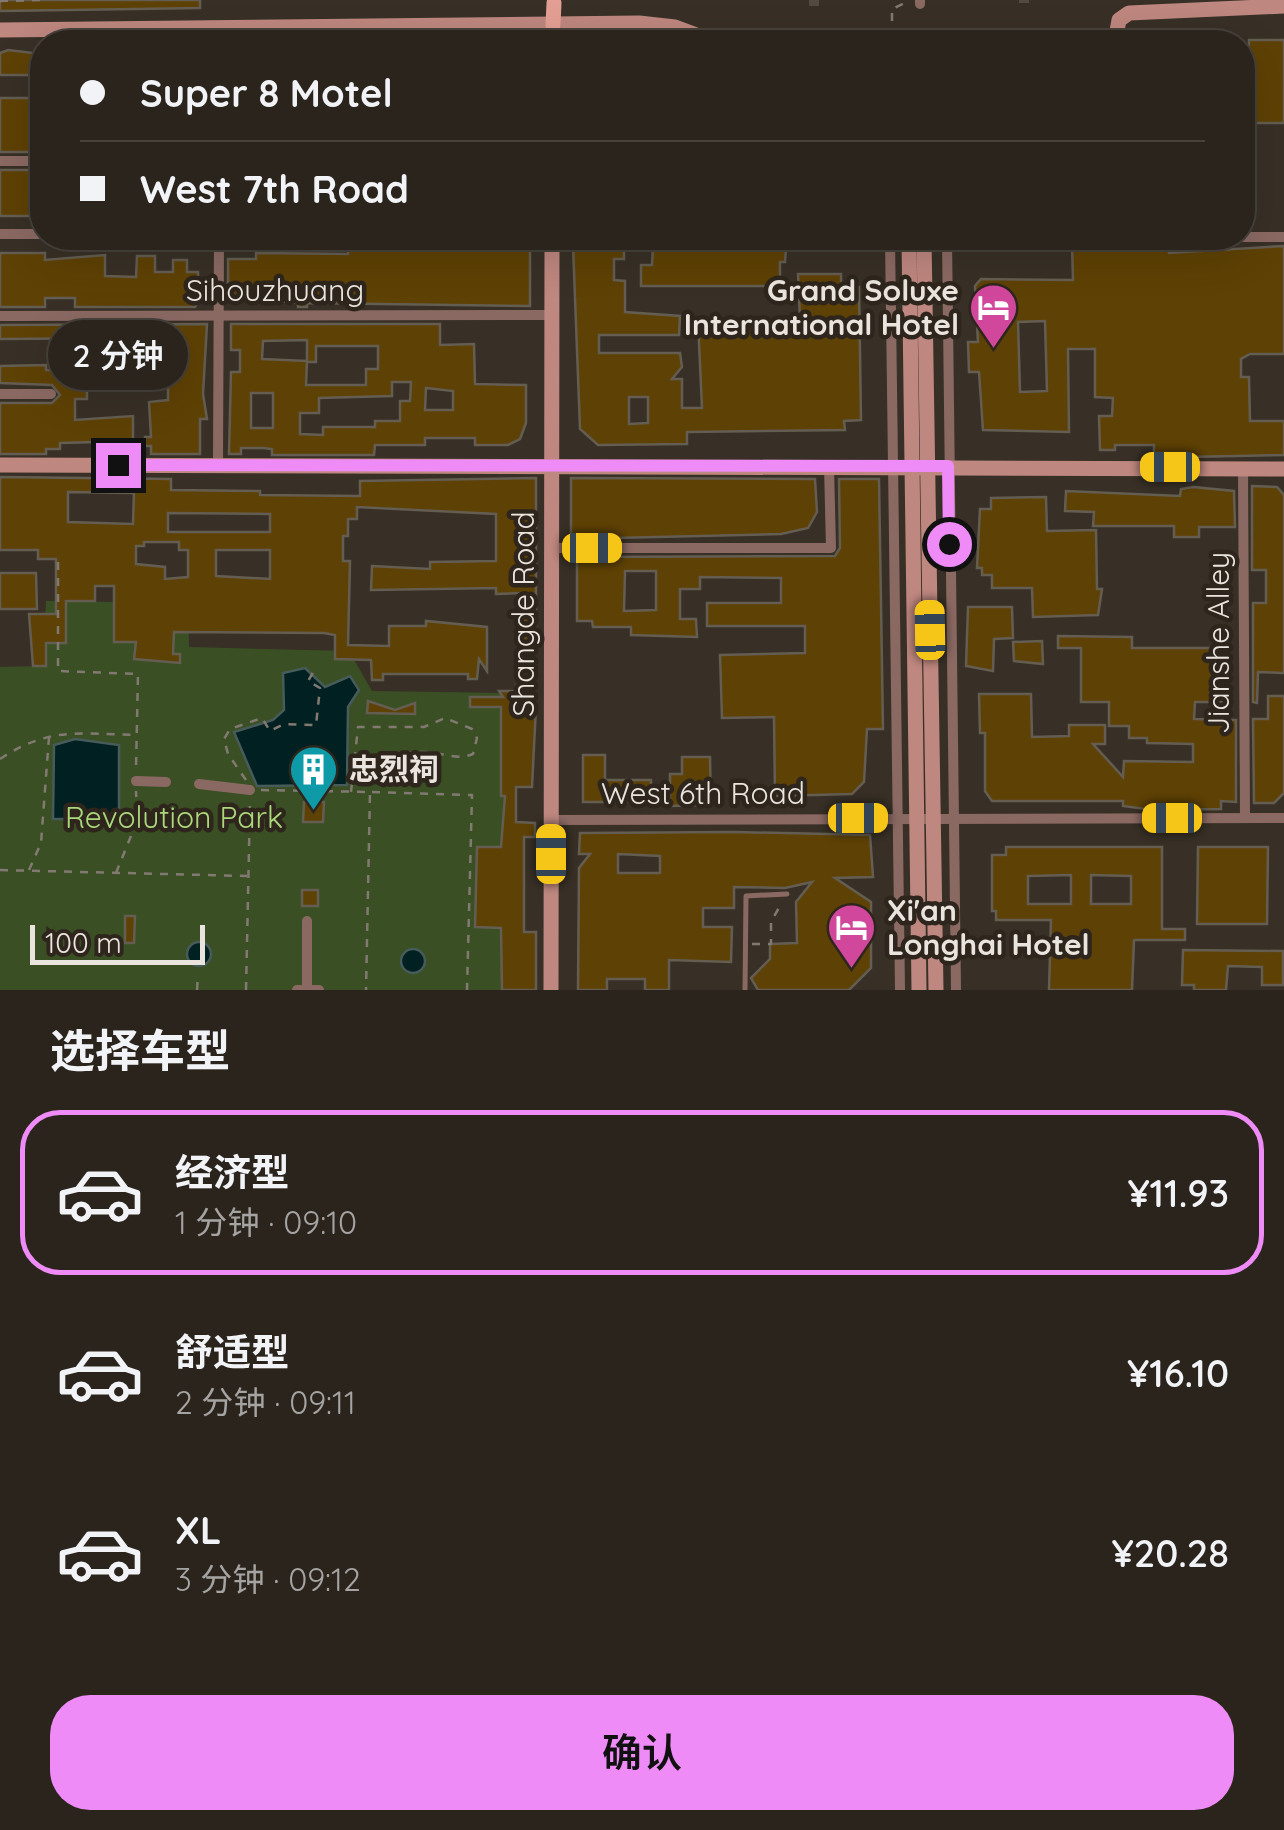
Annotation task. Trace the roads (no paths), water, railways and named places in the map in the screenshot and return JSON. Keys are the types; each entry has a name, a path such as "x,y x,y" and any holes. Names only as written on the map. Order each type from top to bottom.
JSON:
{"main road":[{"path":"553,25 554,4"}],"street":[{"path":"1117,30 1119,20 1129,13 1284,6"},
{"path":"639,23 655,30"},
{"path":"390,30 639,23 684,30"},
{"path":"553,25 553,30"},
{"path":"0,30 30,31"},
{"path":"0,161 30,161"},
{"path":"0,234 30,234"},
{"path":"1255,237 1284,237"},
{"path":"218,465 219,250"},
{"name":"Shangde Road","path":"551,990 552,250"},
{"path":"891,250 934,818 936,990"},
{"path":"909,250 919,990"},
{"path":"900,990 897,818 909,466 923,250"},
{"path":"947,250 956,990"},
{"name":"Sihouzhuang","path":"0,316 550,315"},
{"path":"0,394 52,394"},
{"path":"0,465 1284,469"},
{"path":"552,548 831,548 830,466"},
{"name":"Jianshe Alley","path":"1243,468 1246,818"},
{"path":"136,781 166,782"},
{"path":"199,784 250,790"},
{"name":"West 6th Road","path":"551,820 1284,818"},
{"path":"307,921 307,990"},
{"path":"297,990 319,990"}],"lane":[{"path":"745,990 746,896 787,894"}],"water":[{"path":"305,668 325,687 350,676 359,690 348,707 347,785 257,786 234,732 273,720 284,710 283,673"},
{"path":"75,739 119,745 119,819 53,819 54,745"},
{"path":"199,942 211,954 199,966 187,954"},
{"path":"413,949 425,961 413,973 401,961"}],"tunnel":[{"path":"814,0 814,6"}],"place":[{"name":"Grand Soluxe International Hotel","path":"994,350"},
{"name":"忠烈祠","path":"314,812"},
{"name":"Xi'an Longhai Hotel","path":"852,970"}],"park label":[{"name":"Revolution Park","path":"174,818"}]}
